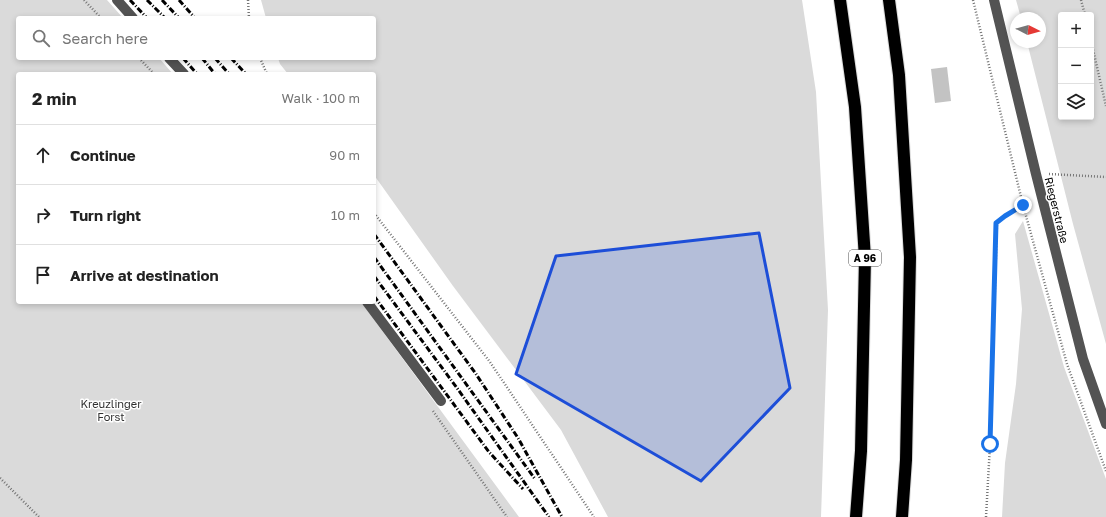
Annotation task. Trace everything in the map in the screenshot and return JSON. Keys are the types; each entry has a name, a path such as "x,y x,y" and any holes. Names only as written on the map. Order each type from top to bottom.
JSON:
{"highway":[{"name":"A 96","path":"840,0 856,107 865,258 861,451 856,517"},
{"path":"889,0 899,75 910,257 906,460 902,517"}],"street":[{"path":"117,0 131,16"},
{"name":"Riegerstraße","path":"994,0 1083,359 1106,424"},
{"path":"171,60 182,72"},
{"path":"368,304 441,401"}],"path":[{"path":"84,0 99,16"},
{"path":"248,0 249,16"},
{"path":"973,0 1023,205 1067,364 1106,471"},
{"path":"1081,0 1084,12"},
{"path":"1093,48 1106,106"},
{"path":"141,60 152,72"},
{"path":"261,60 266,72"},
{"path":"1036,174 1106,177"},
{"path":"986,517 990,444 996,223 1023,205"},
{"path":"376,216 490,362 594,517"},
{"path":"0,478 39,517"}],"highlighted area":[{"path":"759,233 790,388 701,481 516,374 556,256"}],"green space":[{"name":"Kreuzlinger Forst","path":"0,0 107,0 121,16 16,16 16,60 161,60 171,72 16,72 16,304 362,304 519,517 0,517"},
{"path":"261,0 802,0 816,92 828,310 821,517 608,517 561,430 453,286 376,178 376,72 286,72 280,64 279,60 376,60 376,16 265,16"},
{"path":"1016,0 1106,0 1106,344 1073,224 1029,48 1046,48 1046,12 1019,12"},
{"path":"1023,221 1064,367 1106,479 1106,517 1002,517 1005,463 1016,384 1022,309 1015,234"}],"building":[{"path":"947,67 951,101 935,103 931,69"}],"railway":[{"path":"130,0 145,16"},
{"path":"147,0 163,16"},
{"path":"162,0 177,16"},
{"path":"179,0 193,16"},
{"path":"185,60 195,72"},
{"path":"204,60 213,72"},
{"path":"217,60 227,72"},
{"path":"233,60 244,72"},
{"path":"376,237 476,374 518,438 562,517"},
{"path":"376,260 535,479"},
{"path":"376,279 457,388 549,517"},
{"path":"376,299 489,452 523,489"}],"route":[{"path":"990,444 996,223 1023,205"}]}
